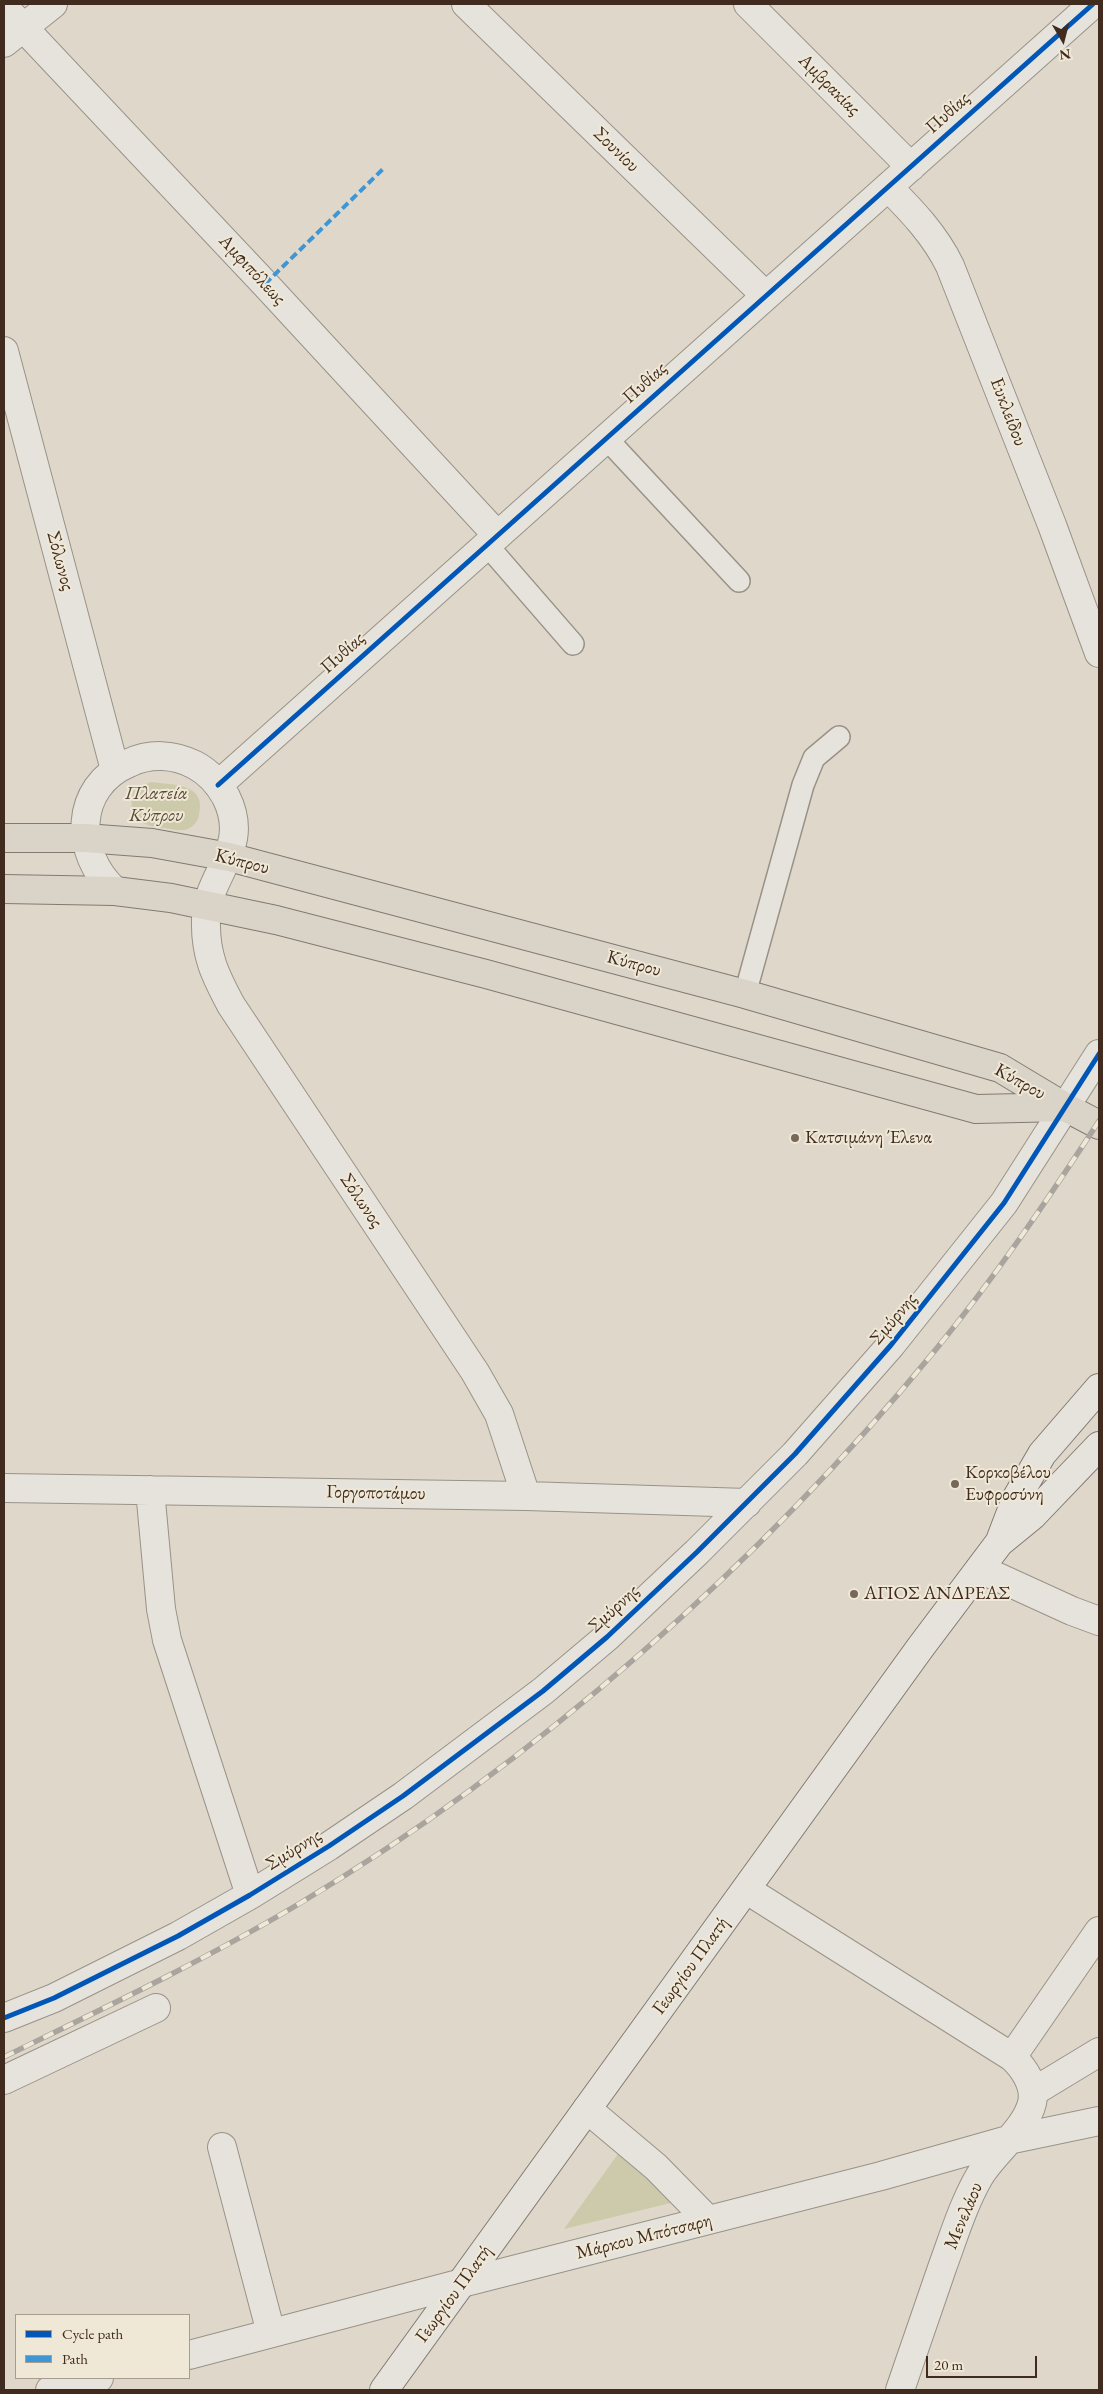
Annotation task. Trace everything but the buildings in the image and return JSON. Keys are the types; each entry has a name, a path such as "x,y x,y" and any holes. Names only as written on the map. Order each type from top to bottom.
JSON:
{"main road":[{"name":"Κύπρου","path":"4,838 85,838 152,842 229,857 746,994 1000,1068 1065,1107"},
{"name":"Κύπρου","path":"4,889 142,892 207,905 486,974 976,1109 1065,1107"},
{"path":"1065,1107 1099,1125"}],"street":[{"path":"4,43 53,4"},
{"name":"Σουνίου","path":"466,4 766,296"},
{"name":"Αμβρακίας","path":"748,4 911,166"},
{"name":"Πυθίας","path":"218,785 1093,4"},
{"name":"Αμφιπόλεως","path":"4,6 492,540"},
{"name":"Ευκλείδου","path":"888,187 930,234 950,266 1052,525 1099,653"},
{"name":"Σόλωνος","path":"4,351 115,770"},
{"path":"115,891 98,872 91,860 85,838 85,818 89,804 104,780 115,770 141,758 170,756 197,766 218,785 228,802 234,822 229,857 207,905"},
{"name":"Σόλωνος","path":"207,905 206,940 208,956 227,998 475,1372 499,1414 526,1496"},
{"name":"Σμύρνης","path":"4,2018 54,1998 108,1972 250,1895 329,1846 402,1796 543,1692 607,1637 747,1503 795,1454 933,1295 1004,1203 1099,1054"},
{"name":"Γεωργίου Πλατή","path":"999,1543 1016,1499 1042,1454 1099,1388"},
{"name":"Γεωργίου Πλατή","path":"384,2390 920,1648 999,1543 1032,1516 1099,1446"},
{"name":"Γοργοποτάμου","path":"4,1488 526,1496 747,1503"},
{"path":"150,1490 161,1609 167,1640 250,1895"},
{"path":"980,1569 1072,1612 1099,1621"},
{"path":"747,1890 1012,2057 1022,2066 1033,2092 1099,2052"},
{"path":"1012,2057 1099,1931"},
{"path":"4,2080 156,2008"},
{"name":"Μενελάου","path":"900,2390 951,2243 971,2194 984,2170 1026,2118 1032,2104 1033,2092"},
{"path":"587,2109 656,2166 708,2220"},
{"name":"Μάρκου Μπότσαρη","path":"190,2354 881,2176 1008,2140 1099,2121"},
{"path":"222,2147 271,2333"},
{"path":"50,2390 95,2379"}],"lane":[{"path":"606,438 739,581"},
{"path":"492,540 573,644"},
{"path":"746,994 803,785 814,758 839,737"}],"green space":[{"name":"Πλατεία Κύπρου","path":"151,782 178,785 193,791 198,797 200,805 197,821 194,825 185,830 176,830 148,825 137,818 133,813 132,807 134,789"},
{"path":"618,2154 675,2202 564,2229"}],"railway":[{"path":"4,2057 225,1946 297,1905 386,1849 473,1788 558,1723 641,1654 720,1581 797,1505 869,1428 937,1348 1001,1265 1099,1121"}],"marked path":[{"path":"265,284 383,169"}],"cycle path":[{"path":"218,785 1093,4"},
{"path":"4,2018 54,1998 178,1936 250,1895 329,1846 403,1796 543,1691 607,1637 697,1552 795,1454 891,1345 1004,1203 1099,1054"}],"place":[{"name":"Κατσιμάνη Έλενα","path":"795,1138"},
{"name":"Κορκοβέλου Ευφροσύνη","path":"955,1484"},
{"name":"ΑΓΙΟΣ ΑΝΔΡΕΑΣ","path":"854,1594"}]}
